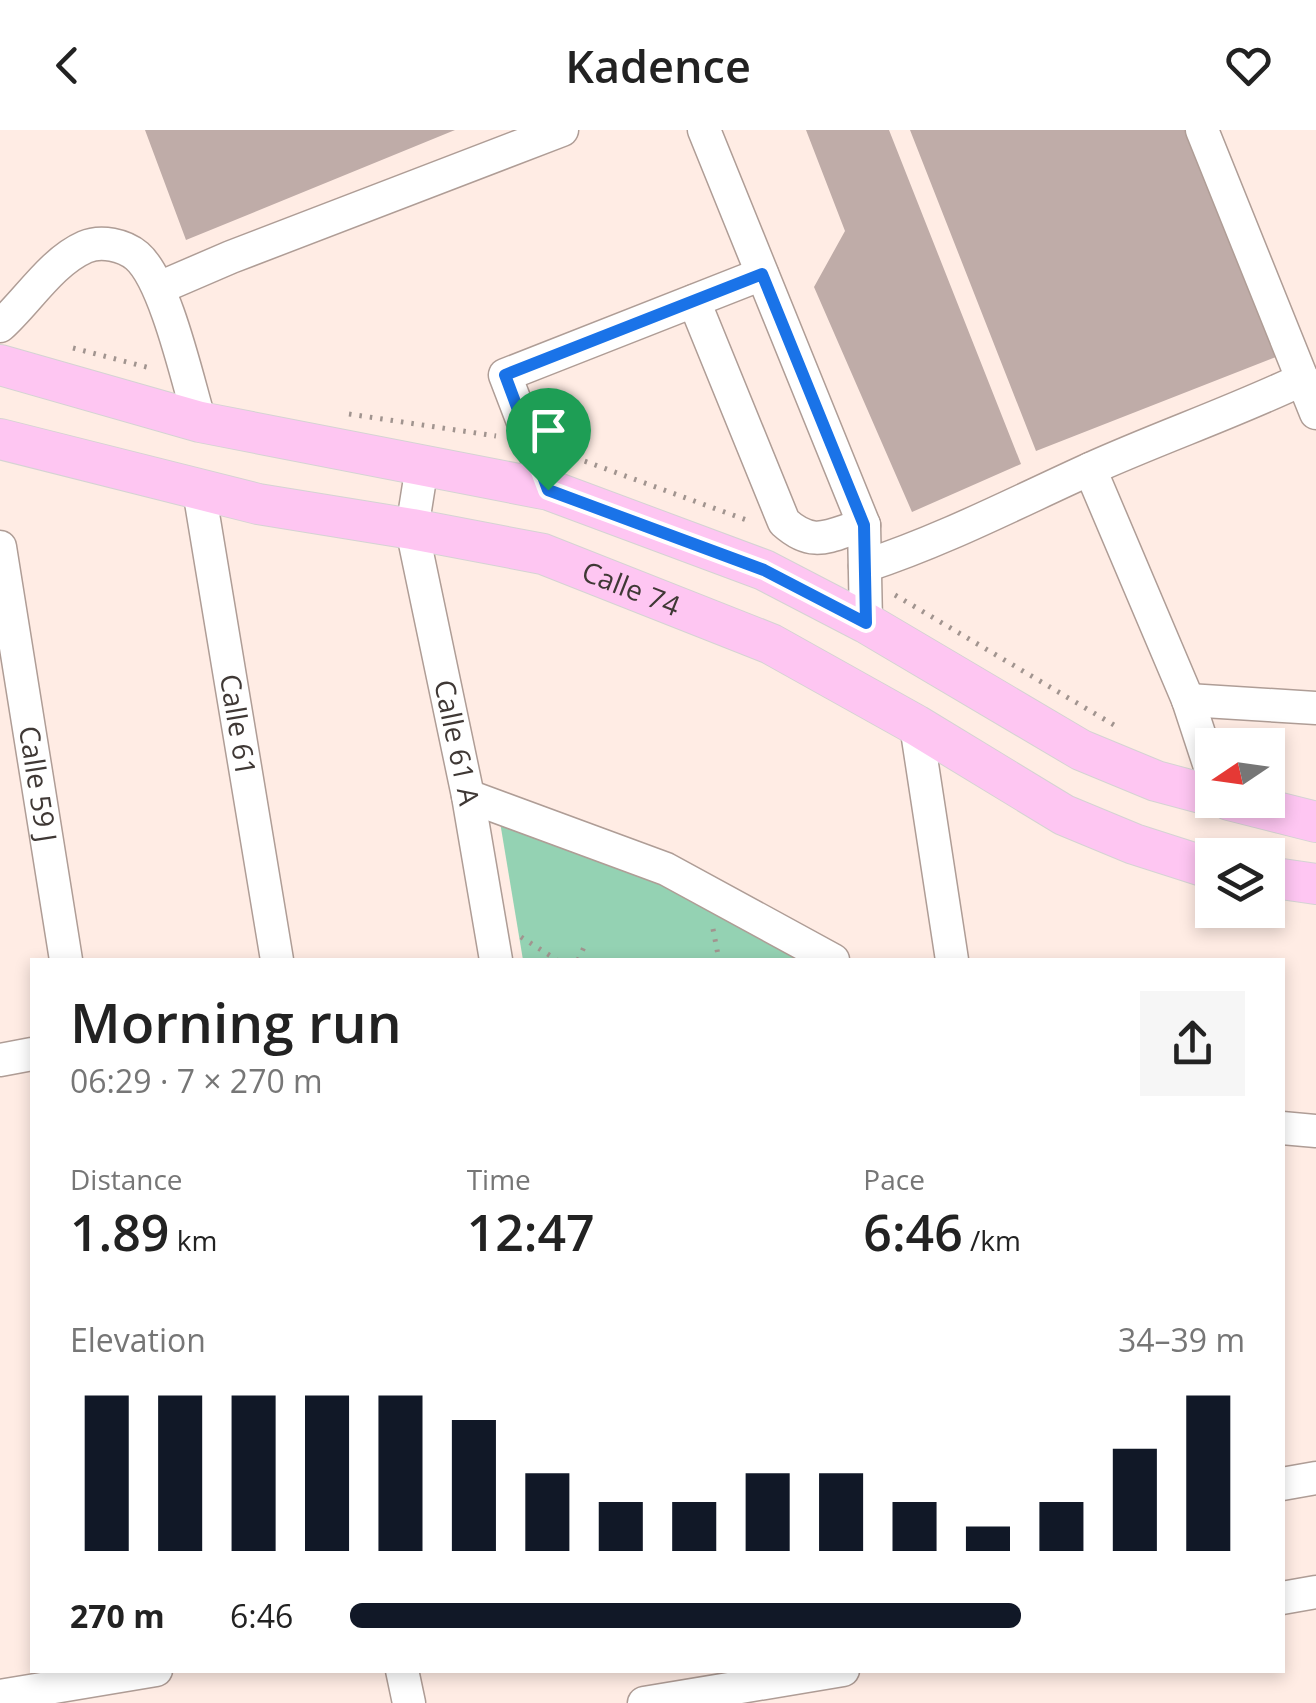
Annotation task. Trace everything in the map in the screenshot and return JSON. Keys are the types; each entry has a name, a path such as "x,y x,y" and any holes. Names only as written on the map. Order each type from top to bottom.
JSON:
{"main road":[{"path":"0,366 200,422 548,490 764,570 866,623 1080,750 1156,782 1195,792"},
{"name":"Calle 74","path":"0,439 258,504 543,554 772,644 1064,815 1134,844 1195,863"},
{"path":"1285,814 1316,822"},
{"path":"1285,880 1316,884"}],"street":[{"path":"159,288 562,130"},
{"path":"704,130 864,525 866,623"},
{"path":"1202,130 1316,413"},
{"path":"0,326 53,270 86,246 114,244 138,256 159,288 200,422"},
{"path":"548,490 505,375 762,274"},
{"path":"694,301 784,522 804,538 814,539 864,525"},
{"path":"864,566 965,530 1090,469 1247,406 1303,378"},
{"path":"412,529 422,466"},
{"path":"1090,469 1197,728"},
{"name":"Calle 61","path":"200,490 277,958"},
{"name":"Calle 61 A","path":"412,529 468,796 496,958"},
{"name":"Calle 59 J","path":"0,547 66,958"},
{"path":"1188,700 1316,708"},
{"path":"916,725 952,958"},
{"path":"468,796 666,869 829,958"},
{"path":"0,1060 30,1054"},
{"path":"1285,1128 1316,1131"},
{"path":"1285,1483 1316,1478"},
{"path":"1285,1597 1316,1592"},
{"path":"0,1696 138,1673"},
{"path":"403,1673 409,1703"},
{"path":"644,1703 825,1673"}],"path":[{"path":"518,935 554,958"},
{"path":"579,958 585,945"}],"green space":[{"path":"500,822 709,903 797,958 523,958"}],"building":[{"path":"145,130 455,130 186,240"},
{"path":"806,130 889,130 1021,464 912,512 814,287 845,231"},
{"path":"910,130 1187,130 1276,357 1036,451"}],"route":[{"path":"762,274 864,525 866,623 764,570 548,490 505,375 762,274"}]}
